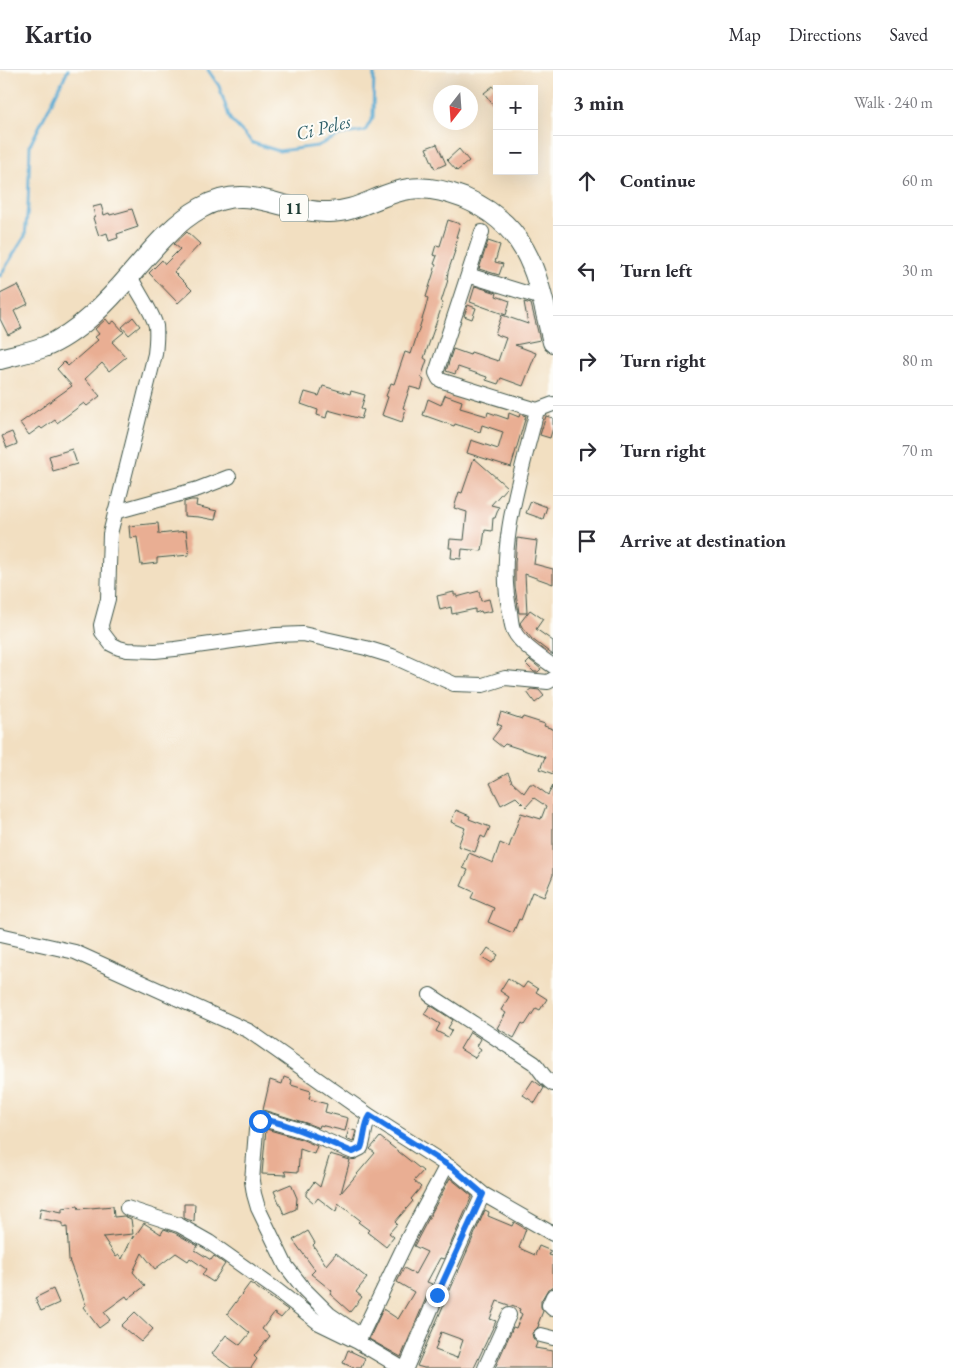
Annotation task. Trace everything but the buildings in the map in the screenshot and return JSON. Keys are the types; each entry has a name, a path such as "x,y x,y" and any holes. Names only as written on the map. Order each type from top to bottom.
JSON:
{"highway":[{"name":"11","path":"0,359 45,346 69,333 87,319 130,276 178,224 201,208 224,198 248,196 304,210 327,212 352,210 408,189 425,188 437,189 474,203 506,224 521,243 527,255 542,298 553,342"}],"street":[{"path":"482,232 436,373 438,378 537,410 553,404"},
{"path":"468,275 542,298"},
{"path":"130,276 153,317 157,337 155,354 109,545 108,599 101,625 106,639 119,648 135,652 175,649 276,635 303,634 366,648 392,656 454,684 483,685 505,678 551,684"},
{"path":"537,410 510,522 505,593 514,631 535,655 553,666"},
{"path":"116,512 198,489 229,477"},
{"path":"0,935 75,952 250,1031 370,1116 447,1164 483,1194 553,1234"},
{"path":"430,995 534,1063 544,1078 553,1084"},
{"path":"370,1116 367,1121 364,1142 361,1148 353,1152 304,1131 268,1119 260,1121 256,1130 252,1181 258,1208 286,1266 304,1289 338,1322 402,1368"},
{"path":"360,1339 409,1236 447,1164"},
{"path":"406,1368 483,1194"},
{"path":"127,1208 179,1225 209,1242 320,1323 360,1339"},
{"path":"553,1296 549,1305 553,1309"},
{"path":"486,1368 509,1315"},
{"path":"320,1323 338,1322"}],"waterway":[{"name":"Ci Peles","path":"0,276 25,236 30,145 68,70"},
{"name":"Ci Peles","path":"208,70 219,86 230,119 253,143 279,151 317,146 344,134 365,131 373,117 374,70"}],"route":[{"path":"260,1121 268,1119 356,1152 364,1142 366,1125 370,1116 454,1169 483,1194 437,1295"}]}
